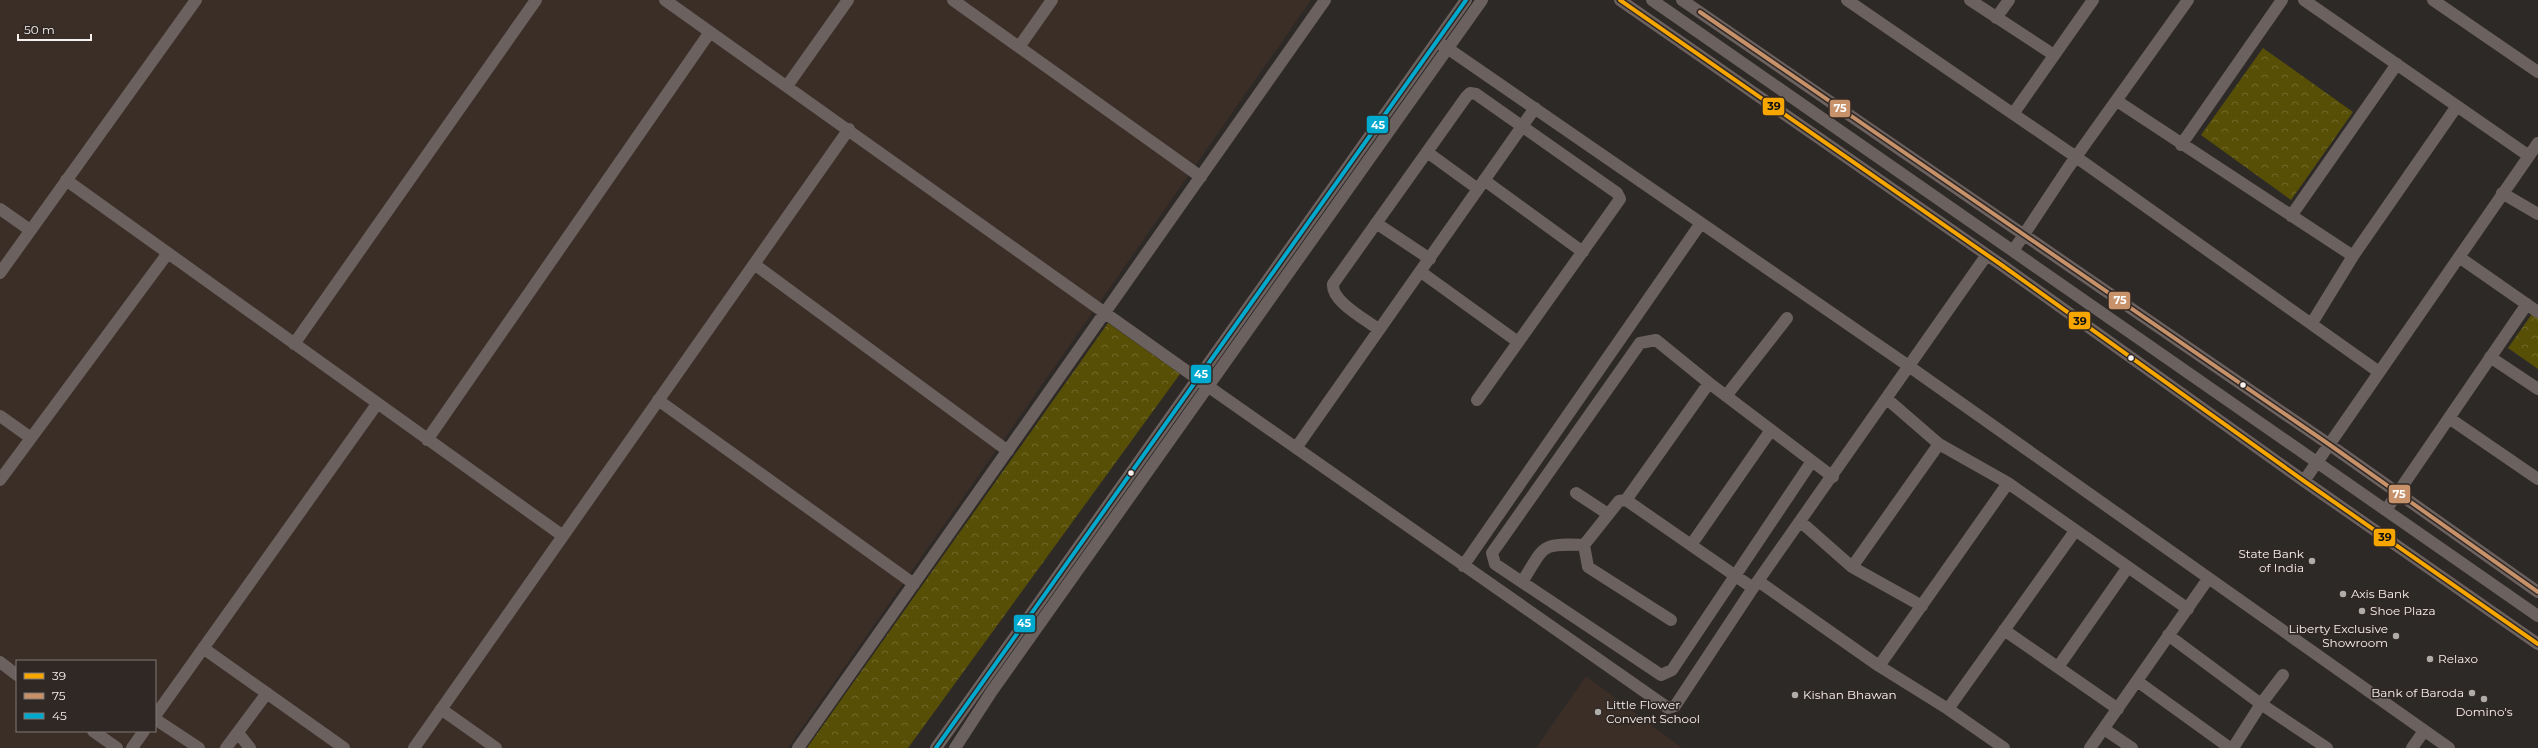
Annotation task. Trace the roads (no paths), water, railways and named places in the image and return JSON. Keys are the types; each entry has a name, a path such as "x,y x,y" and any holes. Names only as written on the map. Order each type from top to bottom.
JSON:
{"street":[{"path":"0,273 196,0"},
{"path":"294,344 536,0"},
{"path":"665,0 849,129 1209,387 1668,708 1675,706 1755,585 1887,399 1990,258 2009,248 2023,234 2188,0"},
{"path":"787,86 848,0"},
{"path":"953,0 1201,176"},
{"path":"1019,47 1052,0"},
{"path":"798,748 1106,313 1325,0"},
{"path":"936,748 1466,0"},
{"path":"955,748 992,691 1482,0"},
{"path":"1620,0 1990,258 2304,481 2538,644"},
{"path":"1652,0 2538,616"},
{"path":"1682,0 2330,445 2397,494 2538,592"},
{"path":"1847,0 2076,157 2312,322 2379,372"},
{"path":"1970,0 2054,56"},
{"path":"1996,18 2009,0"},
{"path":"2013,114 2093,0"},
{"path":"2181,145 2282,0"},
{"path":"2304,0 2529,156"},
{"path":"2433,0 2538,72"},
{"path":"427,440 710,32"},
{"path":"1437,41 1910,367 2449,748"},
{"path":"2291,216 2397,64"},
{"path":"1378,329 1336,298 1332,290 1332,284 1470,93 1476,94 1617,193 1620,199 1477,400"},
{"path":"2117,101 2181,145 2353,256"},
{"path":"2312,322 2353,256 2457,106"},
{"path":"1296,448 1378,329 1421,272 1535,108"},
{"path":"414,748 849,129"},
{"path":"2304,481 2538,143"},
{"path":"1427,152 1482,185 1583,252"},
{"path":"66,180 563,536"},
{"path":"2502,193 2538,214"},
{"path":"0,209 30,230"},
{"path":"1376,223 1430,259"},
{"path":"1463,566 1701,223"},
{"path":"0,480 168,253"},
{"path":"2459,257 2538,312"},
{"path":"754,264 1008,451"},
{"path":"1421,272 1518,342"},
{"path":"2386,510 2527,304"},
{"path":"1726,396 1787,318"},
{"path":"1812,461 1734,575 1672,670 1661,675 1495,564 1492,553 1640,343 1656,340 1709,384 1726,396 1812,461 1833,477"},
{"path":"2490,357 2538,389"},
{"path":"1626,500 1709,384"},
{"path":"1887,399 1939,444 2008,483 2188,609"},
{"path":"658,400 914,584"},
{"path":"156,716 377,404"},
{"path":"0,416 31,438"},
{"path":"2449,418 2538,479"},
{"path":"1690,545 1771,430"},
{"path":"1852,567 1939,444"},
{"path":"1879,666 2008,483"},
{"path":"1576,493 1608,514"},
{"path":"1672,620 1588,567 1584,545 1618,501 1626,500 1734,575 1755,585 1879,666 1948,708 2004,748"},
{"path":"1801,522 1852,567 1922,606"},
{"path":"1948,708 2076,531"},
{"path":"1522,582 1542,550 1548,546 1584,545"},
{"path":"2058,667 2128,567"},
{"path":"2090,748 2208,579"},
{"path":"2004,630 2118,709"},
{"path":"2168,635 2313,744 2327,748"},
{"path":"203,648 344,748"},
{"path":"0,662 16,674"},
{"path":"2233,748 2261,704 2283,675"},
{"path":"2137,682 2230,748"},
{"path":"226,748 267,693"},
{"path":"441,709 496,748"},
{"path":"156,718 199,748"},
{"path":"2104,729 2132,748"},
{"path":"2412,748 2424,731"},
{"path":"94,732 117,748"},
{"path":"132,748 143,732"},
{"path":"238,733 250,748"}],"place":[{"name":"State Bank of India","path":"2312,561"},
{"name":"Axis Bank","path":"2343,594"},
{"name":"Shoe Plaza","path":"2362,611"},
{"name":"Liberty Exclusive Showroom","path":"2396,636"},
{"name":"Relaxo","path":"2430,659"},
{"name":"Bank of Baroda","path":"2472,693"},
{"name":"Kishan Bhawan","path":"1795,695"},
{"name":"Domino's","path":"2484,699"},
{"name":"Little Flower Convent School","path":"1598,712"}]}
